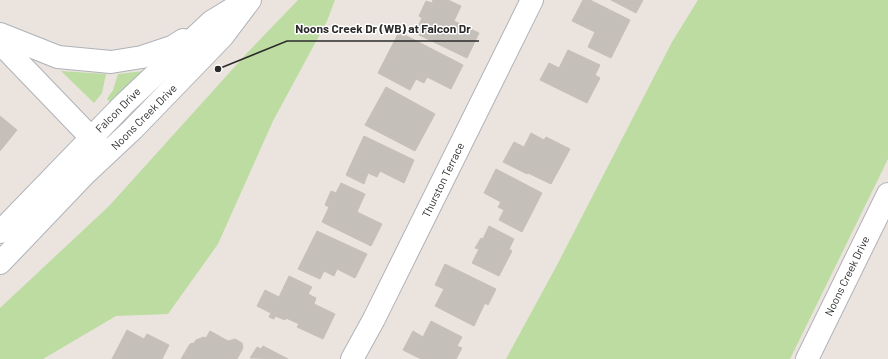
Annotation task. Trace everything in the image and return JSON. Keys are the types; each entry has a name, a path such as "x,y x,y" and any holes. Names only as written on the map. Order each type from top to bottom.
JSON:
{"street":[{"name":"Falcon Drive","path":"0,232 123,105 211,22 246,0"},
{"name":"Noons Creek Drive","path":"0,43 107,154 222,37 250,0"},
{"name":"Thurston Terrace","path":"352,359 374,319 532,0"},
{"path":"0,34 58,57 111,62 142,57 172,47 211,22"},
{"path":"0,263 107,154"},
{"name":"Noons Creek Drive","path":"807,359 888,194"}],"green space":[{"path":"298,0 335,0 327,21 273,121 218,244 168,314 116,316 43,359 0,359 0,308 109,206 248,52"},
{"path":"698,0 888,0 888,159 790,359 506,359 557,265 672,42"},
{"path":"61,71 106,74 102,93 94,103"},
{"path":"144,71 112,104 107,99 113,90 118,74"}],"building":[{"path":"433,0 448,0 461,6 454,21 479,33 467,58 415,33 422,18 419,16 426,1 432,3"},
{"path":"583,0 590,0 630,20 611,58 588,47 595,32 572,21"},
{"path":"611,0 643,0 636,13"},
{"path":"399,32 463,65 451,89 427,77 424,83 416,79 410,90 378,73"},
{"path":"568,50 600,65 595,75 600,78 587,103 540,80 549,63 559,68"},
{"path":"386,87 435,114 415,151 365,125"},
{"path":"0,116 17,130 0,151"},
{"path":"531,133 544,140 546,137 570,149 551,184 503,162 514,142 524,147"},
{"path":"364,136 414,160 404,183 380,171 377,177 368,173 364,184 346,175"},
{"path":"496,169 542,193 522,232 499,220 504,210 498,207 501,202 484,193"},
{"path":"341,183 365,194 357,212 382,224 371,246 322,222 329,207 325,205 331,191 336,193"},
{"path":"489,226 514,239 509,249 512,251 499,276 472,263 479,249 475,248 481,238 483,239"},
{"path":"317,231 367,254 355,278 337,269 334,276 324,271 320,279 298,269"},
{"path":"445,264 496,289 488,305 485,303 474,326 435,306 444,289 435,285"},
{"path":"289,276 312,287 308,294 316,298 314,304 335,314 323,339 297,327 299,324 286,318 285,320 275,316 274,319 269,317 271,313 257,306 265,290 279,297"},
{"path":"431,321 462,337 457,346 462,348 456,359 421,359 403,350 413,331 423,337"},
{"path":"127,330 144,339 147,334 169,345 162,359 112,359"},
{"path":"210,331 228,341 235,339 242,343 243,348 237,359 181,359 190,344 204,337 206,338"},
{"path":"263,346 288,359 250,358 257,347 261,349"}],"place":[{"name":"Noons Creek Dr (WB) at Falcon Dr","path":"218,69"}]}
